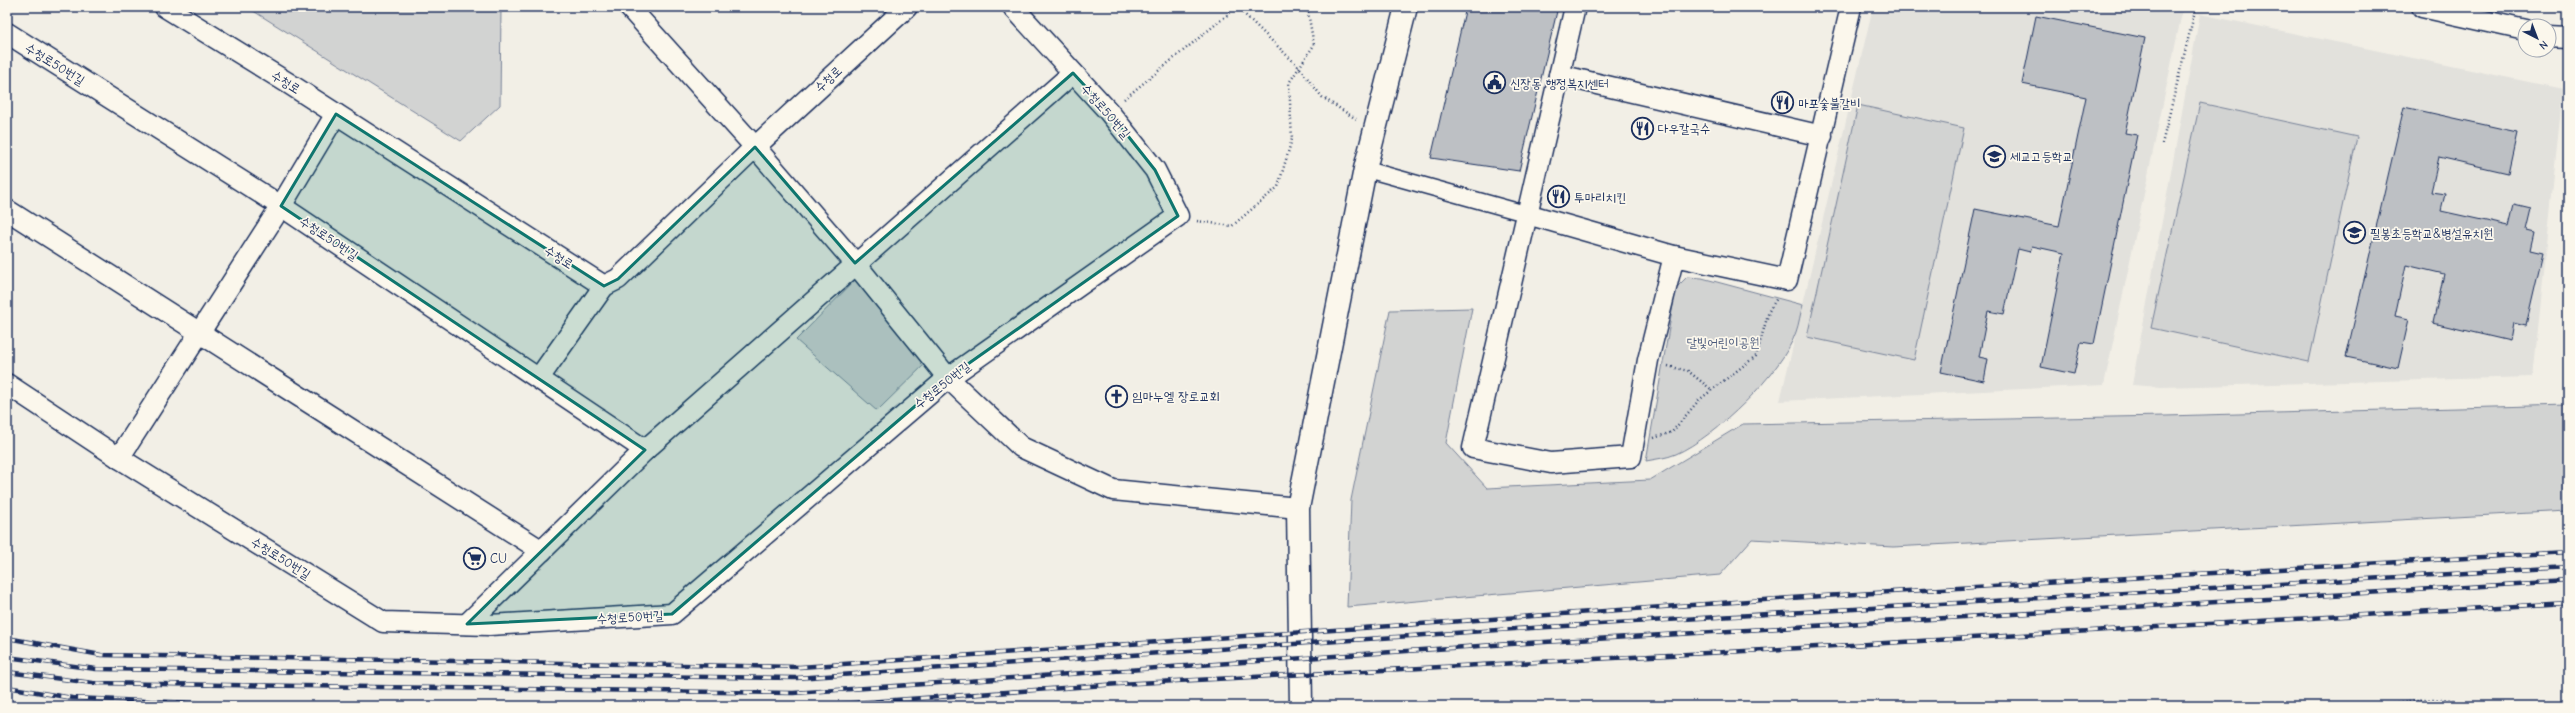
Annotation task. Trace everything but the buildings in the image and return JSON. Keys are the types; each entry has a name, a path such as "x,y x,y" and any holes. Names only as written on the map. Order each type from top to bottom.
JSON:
{"street":[{"name":"수청로","path":"165,7 336,114 604,286 618,279 755,147 907,7"},
{"path":"629,7 755,147 855,263 948,378 1021,447 1113,490 1298,508"},
{"name":"수청로50번길","path":"7,384 119,458 383,622 467,624 672,614 948,378 1178,216 1155,170 1109,112 1013,7"},
{"path":"1301,706 1298,508 1365,169 1406,7"},
{"path":"1575,7 1473,448 1551,463 1631,457 1648,360 1674,256"},
{"path":"1365,169 1674,256 1787,280 1822,136 1851,7"},
{"path":"2422,7 2517,28"},
{"name":"수청로50번길","path":"7,33 281,206 645,450"},
{"path":"2557,36 2568,37"},
{"path":"467,624 645,450 855,263 1073,73"},
{"path":"1559,75 1822,136"},
{"path":"119,458 281,206 336,114"},
{"path":"7,210 199,334 542,551"},
{"path":"539,378 604,286"}],"path":[{"path":"1109,112 1237,7 1299,67 1322,97 1375,131"},
{"path":"1178,216 1232,226 1278,187 1292,139 1289,83 1314,45 1307,7"},
{"path":"2162,144 2196,7"},
{"path":"1634,444 1672,432 1700,400 1756,356 1769,311 1787,280"},
{"path":"1648,360 1688,371 1712,390"},
{"path":"2377,706 2433,699 2497,706"}],"highlighted area":[{"path":"1073,73 1109,112 1155,170 1178,216 948,378 672,614 467,624 645,450 281,206 336,114 604,286 618,279 755,147 855,263"}],"shaded area":[{"name":"세교고등학교","path":"1873,7 2183,8 2104,385 1780,401"},
{"name":"필봉초등학교&병설유치원","path":"2200,14 2563,89 2533,377 2161,387 2132,385"}],"green space":[{"path":"247,7 501,7 500,105 461,141"},
{"path":"2200,103 2357,137 2309,362 2151,328"},
{"path":"1858,105 1964,128 1914,360 1807,337"},
{"path":"861,274 932,357 877,411 796,340"},
{"name":"달빛어린이공원","path":"1687,277 1702,278 1803,305 1796,332 1788,348 1777,366 1745,402 1709,434 1692,446 1673,455 1646,461 1676,288"},
{"path":"1472,308 1446,443 1487,488 1650,480 1743,424 2165,416 2568,405 2568,511 1893,547 1752,539 1720,575 1347,607 1351,500 1390,310"}],"railway":[{"path":"7,638 101,655 800,667 1806,597 2568,552"},
{"path":"7,657 96,669 796,678 1498,630 2568,567"},
{"path":"7,672 93,683 793,693 1494,645 2568,581"},
{"path":"812,706 1119,684 1783,649 2568,603"},
{"path":"7,687 72,698 269,706"}],"place":[{"name":"신장동 행정복지센터","path":"1494,83"},
{"name":"마포숯불갈비","path":"1783,103"},
{"name":"다우칼국수","path":"1643,128"},
{"name":"세교고등학교","path":"1995,156"},
{"name":"투마리치킨","path":"1558,197"},
{"name":"필봉초등학교&병설유치원","path":"2354,233"},
{"name":"임마누엘 장로교회","path":"1117,396"},
{"name":"CU","path":"475,558"}]}
